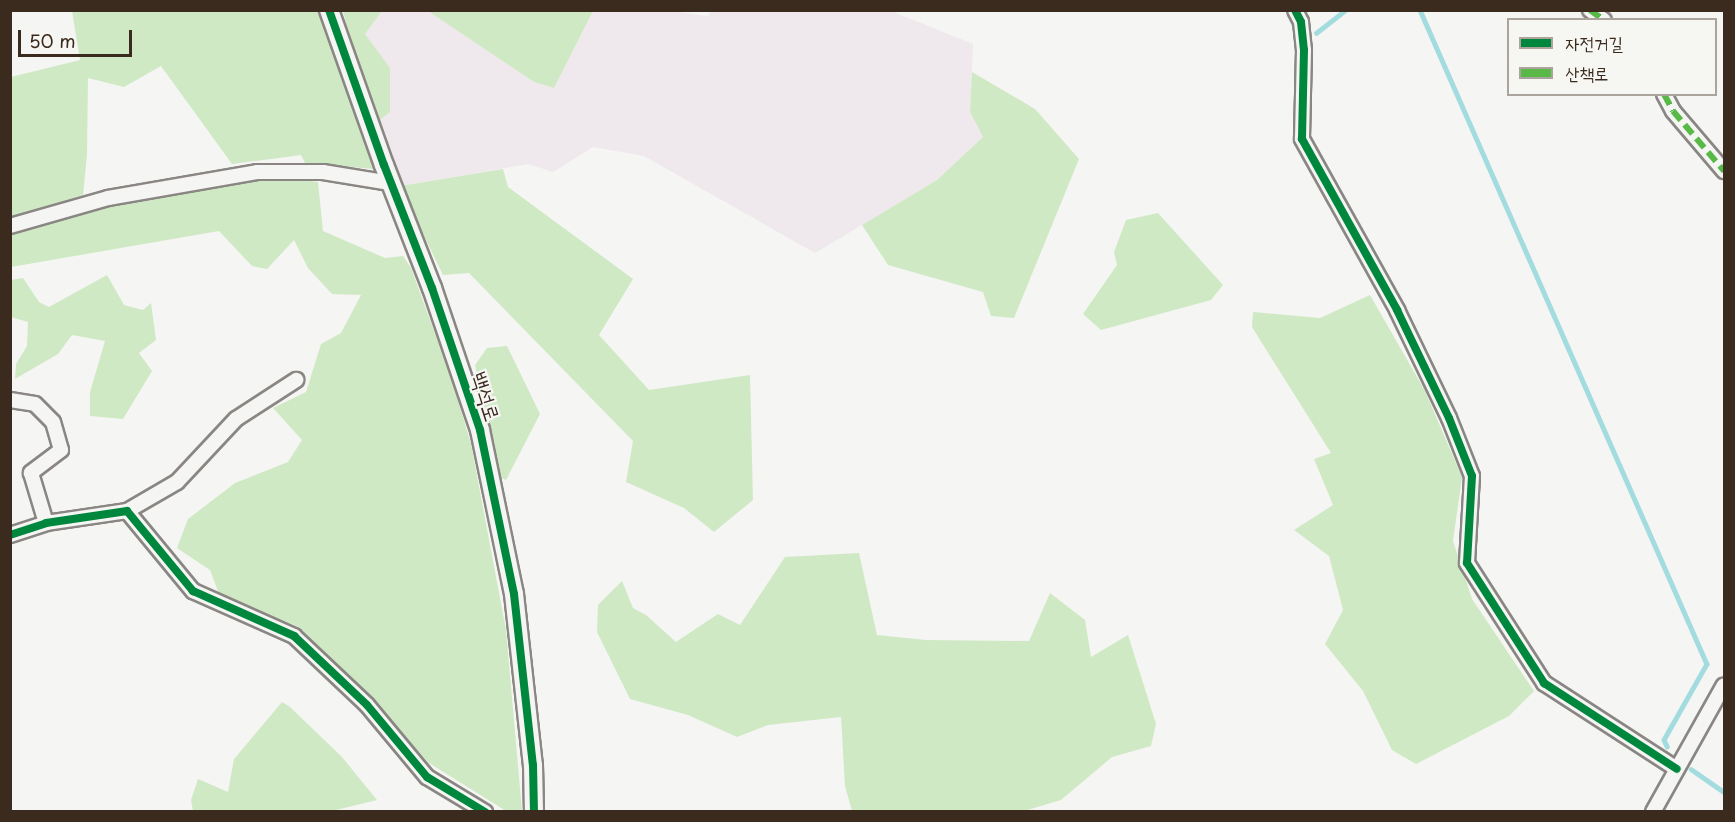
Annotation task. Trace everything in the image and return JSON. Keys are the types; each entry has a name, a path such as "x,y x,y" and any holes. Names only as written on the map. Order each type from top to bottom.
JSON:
{"street":[{"name":"백석로","path":"329,10 390,183 432,288 480,430 514,594 533,765 534,812"},
{"path":"1295,10 1300,22 1304,50 1302,140 1396,310 1449,418 1472,476 1467,563 1544,683 1677,769"},
{"path":"1665,96 1673,111 1723,166"},
{"path":"10,226 108,198 257,172 323,172 390,183"},
{"path":"10,535 46,523 127,511 177,482 237,419 296,380"},
{"path":"10,400 35,404 53,422 61,450 31,473 46,523"},
{"path":"127,511 193,591 294,636 368,705 427,777 485,812"},
{"path":"1653,812 1725,685"}],"shaded area":[{"path":"663,10 707,16 714,10 891,11 973,44 970,112 983,137 937,180 815,253 644,156 593,147 553,172 529,164 400,186 377,122 365,34 382,11 428,11 534,82 554,88 593,11"}],"green space":[{"path":"72,11 320,11 374,169 305,163 301,155 232,164 161,66 124,87 88,78 87,155 83,195 11,218 11,77 80,60"},
{"path":"343,11 382,11 365,34 390,68 390,112 377,122 352,49"},
{"path":"428,11 593,11 554,88 534,82"},
{"path":"972,72 1035,109 1079,159 1014,318 991,316 983,292 888,265 862,225 937,180 983,137 970,112"},
{"path":"503,169 508,187 633,279 599,335 649,390 750,375 753,500 714,532 684,508 626,482 633,441 469,273 443,275 400,186"},
{"path":"276,177 318,182 323,231 385,258 403,256 411,268 451,377 471,444 506,630 522,811 506,811 429,763 299,627 219,594 210,570 177,548 188,519 235,483 288,462 302,440 273,408 306,392 321,344 341,333 361,295 332,294 308,268 294,240 267,269 252,266 219,231 11,267 11,233 113,203"},
{"path":"1158,213 1223,285 1211,300 1101,330 1083,314 1117,265 1114,252 1126,220"},
{"path":"107,275 124,305 143,310 151,303 156,340 139,353 152,371 123,419 90,416 90,392 105,341 72,335 58,354 15,379 16,364 27,346 28,322 11,317 11,280 23,278 39,302 49,307"},
{"path":"1370,295 1425,391 1462,477 1453,541 1472,599 1534,691 1509,716 1416,764 1392,750 1363,691 1325,644 1343,610 1329,556 1294,530 1333,505 1314,459 1331,453 1252,327 1253,312 1320,318"},
{"path":"507,346 540,414 506,480 497,476 475,365 487,348"},
{"path":"859,553 877,635 926,640 1029,641 1050,593 1085,620 1091,657 1128,635 1156,724 1151,746 1112,757 1061,800 1024,811 852,811 845,786 841,717 768,725 737,737 688,715 630,699 597,632 598,605 622,581 633,608 646,615 676,642 718,614 740,625 785,557"},
{"path":"282,702 342,757 377,800 332,811 193,811 191,800 198,779 228,792 234,759"}],"waterway":[{"path":"1316,33 1345,10"},
{"path":"1420,10 1707,664 1664,740 1667,746"},
{"path":"1691,769 1724,792"}],"marked path":[{"path":"1590,10 1601,18"},
{"path":"1665,96 1673,111 1724,171"}],"cycle path":[{"path":"329,10 384,165 432,288 480,430 514,594 533,765 534,812"},
{"path":"1295,10 1301,22 1304,50 1302,139 1397,310 1449,418 1472,476 1467,563 1544,683 1677,769"},
{"path":"10,535 46,523 127,511 193,591 294,636 367,705 427,777 485,812"}]}
